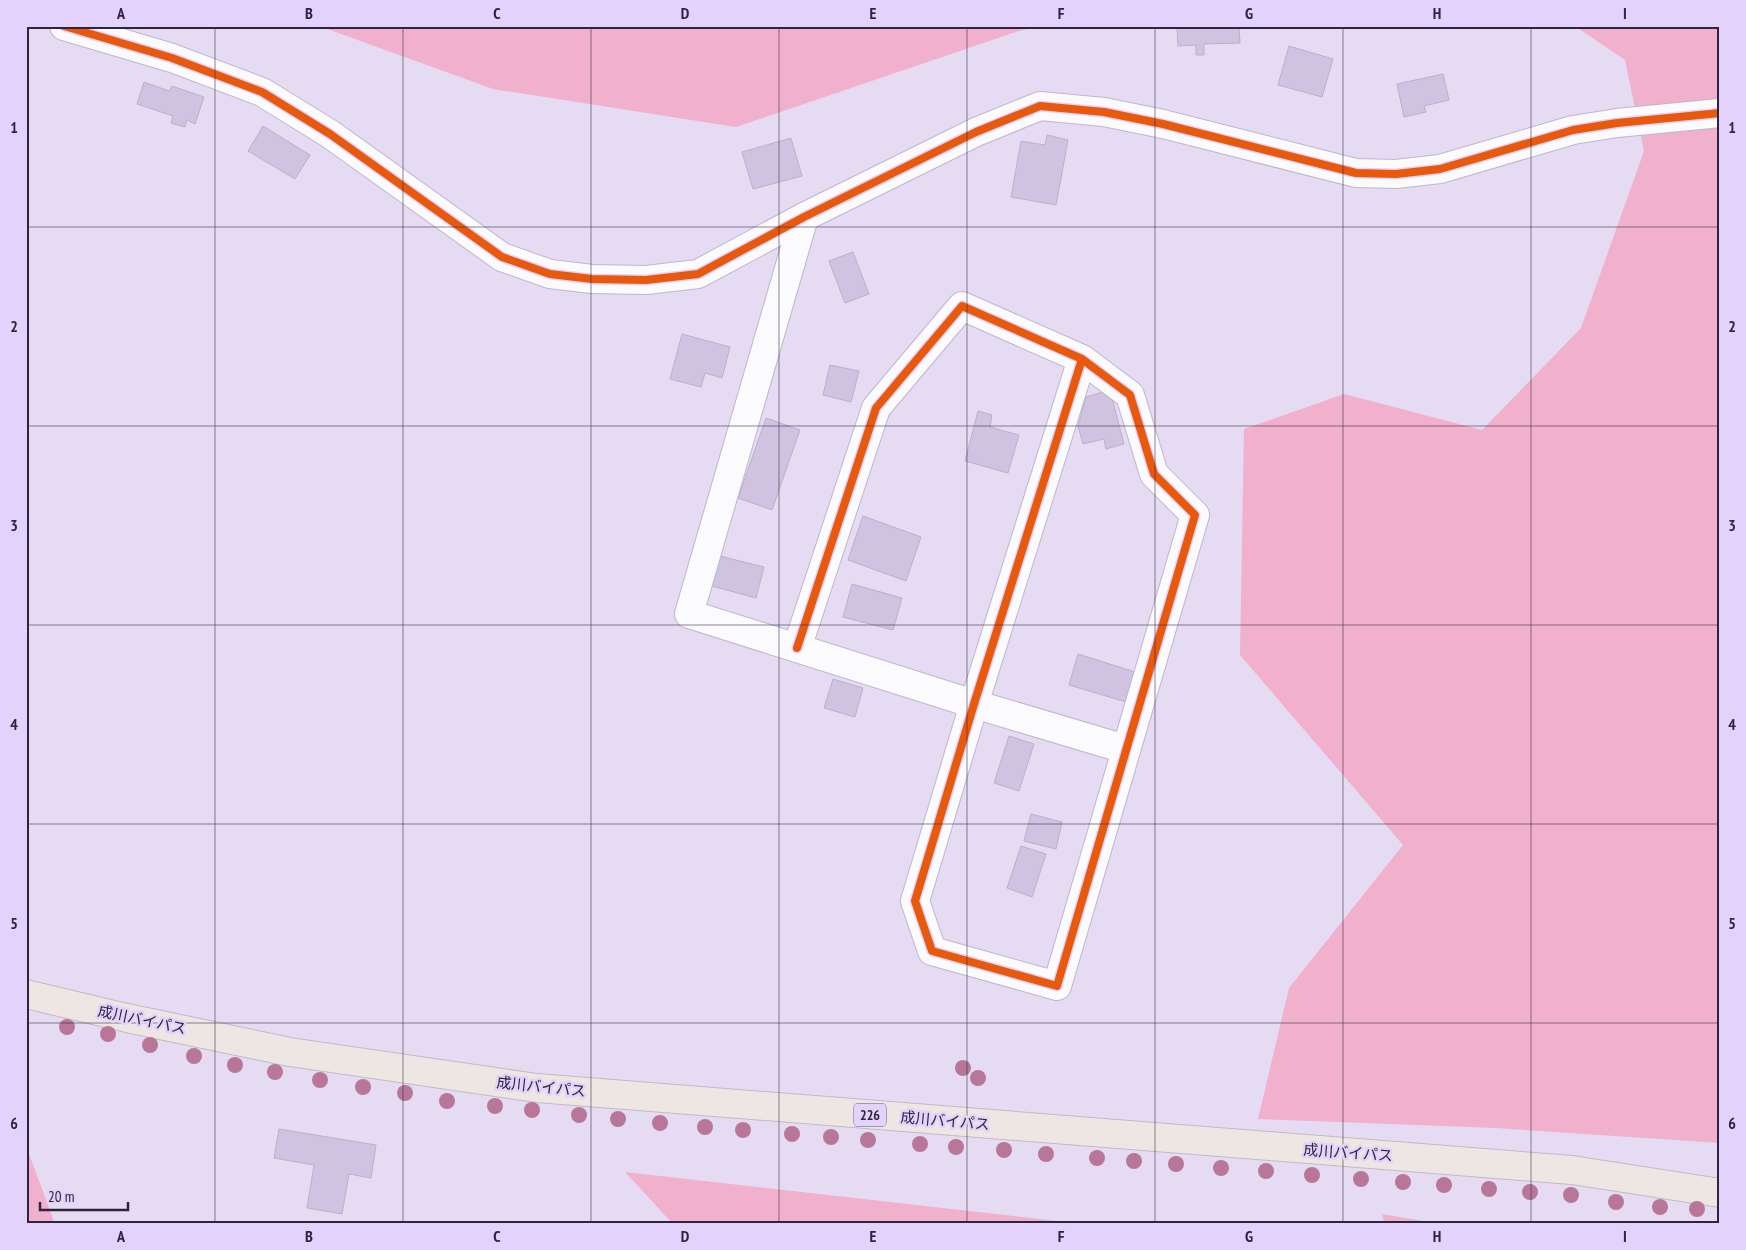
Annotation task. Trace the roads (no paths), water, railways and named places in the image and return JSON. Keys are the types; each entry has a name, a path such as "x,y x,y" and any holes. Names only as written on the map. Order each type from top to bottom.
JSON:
{"highway":[{"name":"成川バイパス","path":"26,994 127,1018 290,1052 537,1088 1572,1170 1720,1193"}],"street":[{"path":"64,26 172,58 262,92 330,134 502,257 550,274 592,279 646,280 698,274 804,218 976,132 1040,106 1104,112 1163,124 1356,173 1396,174 1440,169 1573,130 1617,123 1720,113"},
{"path":"804,218 689,614 974,704 1125,749"},
{"path":"797,648 876,408 962,306 1082,359 1130,395 1154,474 1195,515 1057,986 932,951 915,901 974,704 1082,359"}]}
